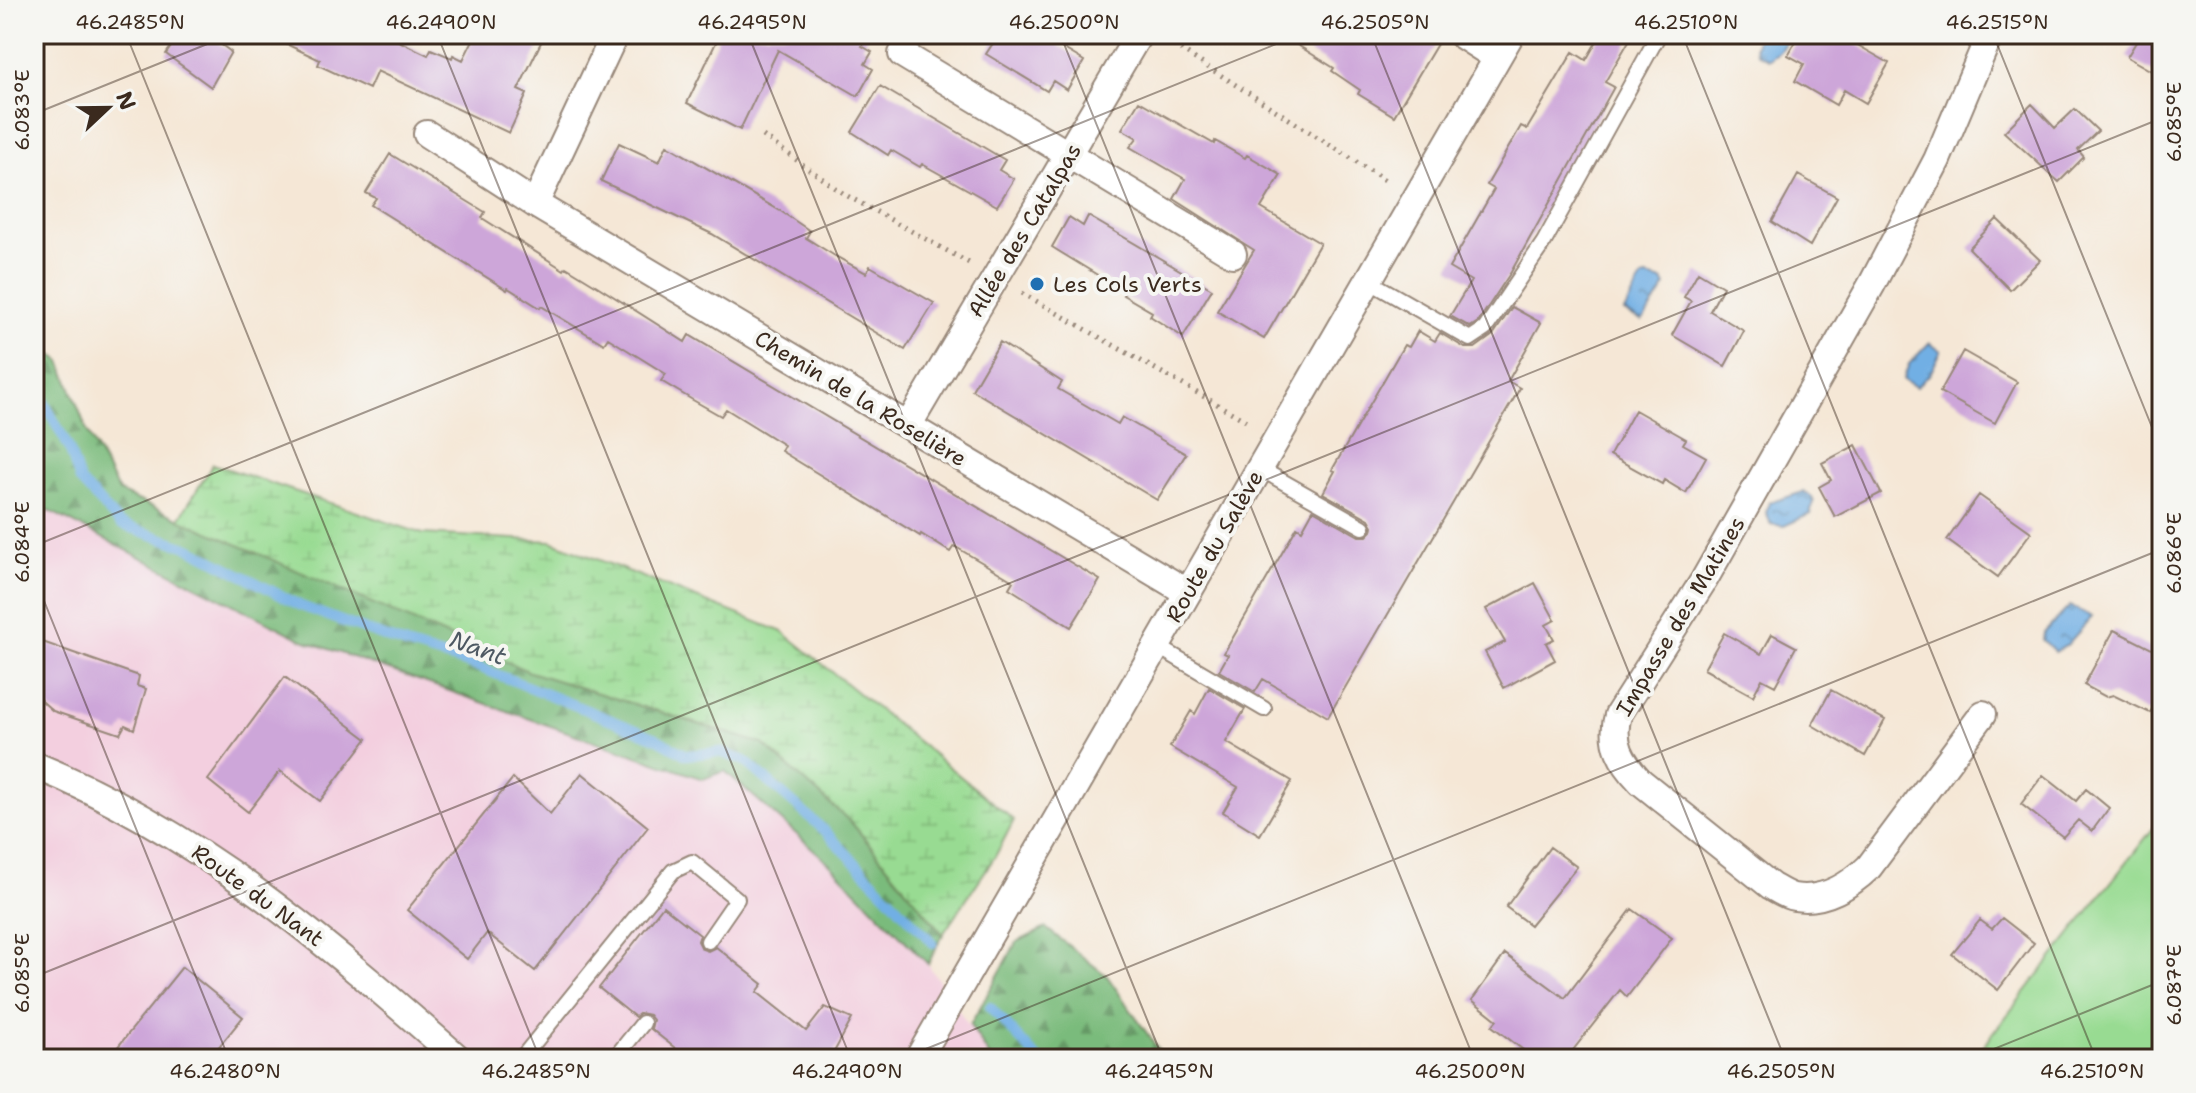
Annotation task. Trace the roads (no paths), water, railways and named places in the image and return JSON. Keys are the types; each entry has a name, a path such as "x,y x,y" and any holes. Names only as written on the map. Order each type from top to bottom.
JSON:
{"street":[{"path":"535,204 615,34"},
{"name":"Allée des Catalpas","path":"908,426 1139,34"},
{"path":"1460,34 1496,57"},
{"name":"Route du Salève","path":"918,1059 1511,34"},
{"name":"Impasse des Matines","path":"1983,714 1869,867 1847,887 1818,897 1793,898 1771,886 1641,782 1627,768 1617,750 1613,730 1618,715 1704,580 1872,284 1937,160 1990,34"},
{"path":"902,54 1233,254"},
{"name":"Chemin de la Roselière","path":"427,134 535,204 1187,592"},
{"name":"Route du Nant","path":"34,765 125,806 224,867 329,946 459,1059"}],"lane":[{"path":"1367,280 1470,339 1485,329 1544,242 1659,34"},
{"path":"1259,468 1363,527"},
{"path":"1157,646 1264,709"},
{"path":"521,1059 673,871 692,862 737,899 708,941"},
{"path":"614,1059 643,1023"}],"water":[{"path":"1758,34 1790,34 1780,51 1769,59 1757,53"},
{"path":"1642,278 1663,281 1666,286 1642,321 1624,312"},
{"path":"1929,343 1941,351 1930,374 1916,387 1903,379 1909,364"},
{"path":"1803,492 1811,496 1814,502 1810,514 1784,526 1771,524 1766,513 1769,503"},
{"path":"2070,606 2092,617 2066,646 2055,652 2043,640 2044,633"}],"waterway":[{"name":"Nant","path":"34,374 40,394 69,448 80,481 120,524 190,548 301,606 406,645 481,668 656,738 686,755 720,752 745,761 824,830 933,943"},
{"name":"Nant","path":"990,1007 1038,1059"}],"place":[{"name":"Les Cols Verts","path":"1037,284"}]}
